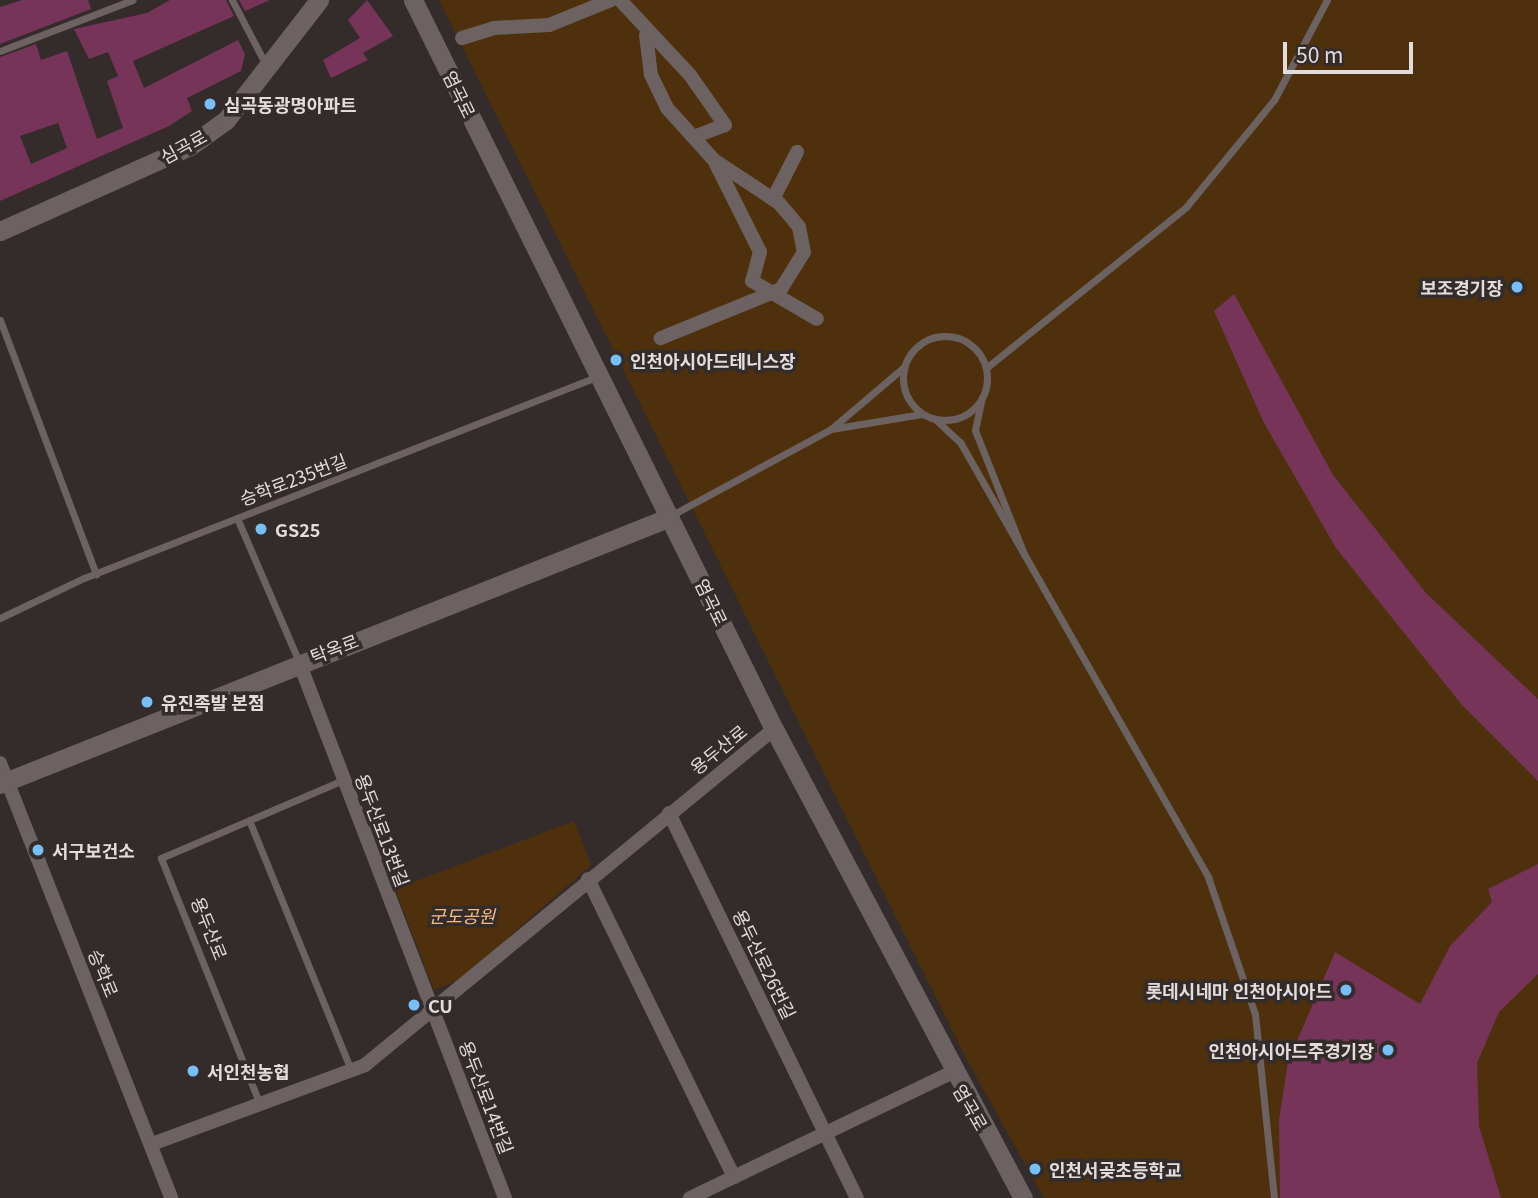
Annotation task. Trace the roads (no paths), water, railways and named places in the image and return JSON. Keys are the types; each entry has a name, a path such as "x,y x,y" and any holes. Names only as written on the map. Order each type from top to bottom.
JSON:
{"main road":[{"name":"심곡로","path":"0,231 190,146 226,120 319,0"},
{"name":"염곡로","path":"413,0 774,729 951,1073 1023,1198"},
{"name":"탁옥로","path":"4,783 299,662 670,517"}],"street":[{"path":"461,38 494,28 549,25 611,0"},
{"path":"620,0 646,35 690,75 725,125 694,137"},
{"path":"646,35 660,94 714,160 760,252 752,281 769,293 800,304 817,319"},
{"path":"773,199 797,152"},
{"path":"661,338 790,282 804,252 799,227 773,199 714,160"},
{"name":"용두산로13번길","path":"299,662 433,1011"},
{"name":"용두산로","path":"152,1144 351,1070 433,1011 588,878 774,729"},
{"name":"승학로","path":"0,763 4,783 152,1144 171,1198"},
{"name":"용두산로26번길","path":"669,813 857,1198"},
{"path":"588,878 734,1177"},
{"name":"용두산로14번길","path":"433,1011 505,1198"},
{"path":"690,1198 951,1073"}],"lane":[{"path":"0,51 132,0"},
{"path":"232,0 267,65"},
{"path":"986,368 1186,207 1274,100 1327,0"},
{"path":"0,320 96,574"},
{"path":"670,517 831,429 904,368 918,345 944,336 971,345 986,368 975,430 1024,554"},
{"path":"904,368 906,394 922,414 934,419 960,442 1208,877 1255,1014 1274,1198"},
{"name":"승학로235번길","path":"0,618 96,574 237,517 599,376"},
{"path":"934,419 961,417 982,398"},
{"path":"831,429 922,414"},
{"path":"237,517 299,662"},
{"name":"용두산로","path":"259,1102 161,858 344,780"},
{"path":"249,820 351,1070"}],"place":[{"name":"심곡동광명아파트","path":"210,104"},
{"name":"보조경기장","path":"1517,287"},
{"name":"인천아시아드테니스장","path":"616,360"},
{"name":"GS25","path":"261,529"},
{"name":"유진족발 본점","path":"147,702"},
{"name":"서구보건소","path":"38,850"},
{"name":"롯데시네마 인천아시아드","path":"1346,990"},
{"name":"CU","path":"414,1005"},
{"name":"인천아시아드주경기장","path":"1388,1050"},
{"name":"서인천농협","path":"193,1071"},
{"name":"인천서곶초등학교","path":"1035,1169"}],"park label":[{"name":"군도공원","path":"462,915"}]}
